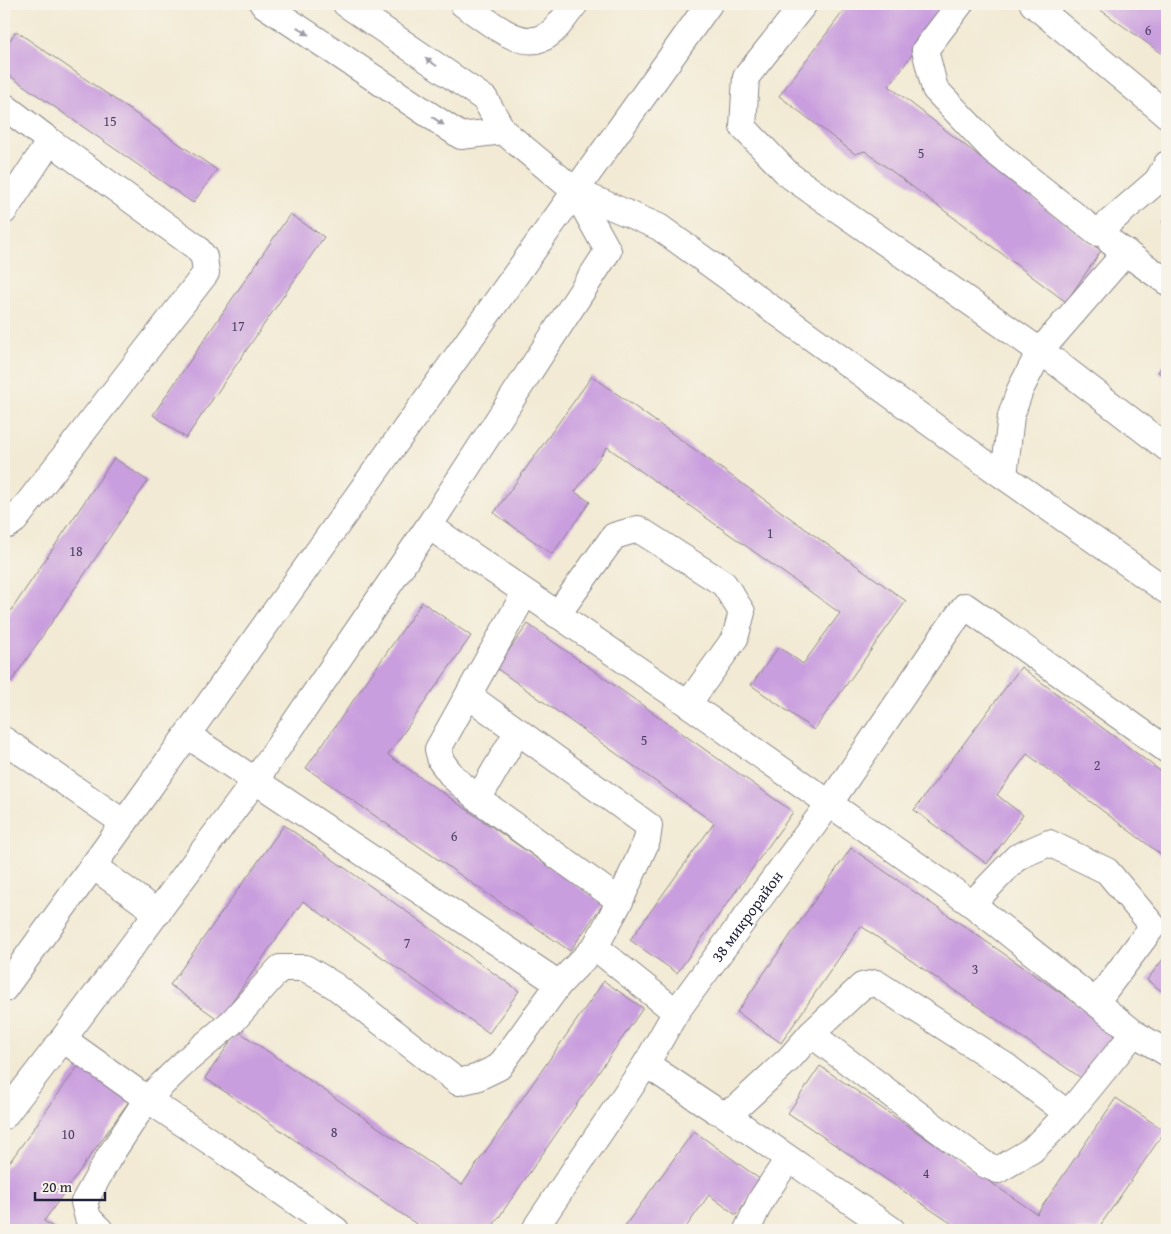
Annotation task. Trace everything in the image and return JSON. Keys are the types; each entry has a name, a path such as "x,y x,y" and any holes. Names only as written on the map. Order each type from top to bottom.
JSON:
{"street":[{"path":"263,4 461,136 503,130"},
{"path":"346,4 485,99 503,130 575,191 659,227 1167,591"},
{"path":"463,4 515,38 534,41 552,32 574,4"},
{"path":"4,989 709,4"},
{"path":"804,4 746,77 743,127 789,175 1040,351 1167,448"},
{"path":"960,4 925,50 935,89 993,150 1097,233 1167,282"},
{"path":"1033,4 1167,115"},
{"path":"4,106 196,246 204,257 206,273 15,520 8,525 4,525"},
{"path":"4,211 50,141"},
{"path":"1097,233 1157,181 1167,164"},
{"path":"4,1116 255,781 429,526 608,251 575,191"},
{"path":"1004,476 1011,416 1020,390 1040,351 1126,252"},
{"path":"429,526 688,704 972,904 1134,1033 1167,1053"},
{"path":"557,615 614,536 638,528 724,584 742,612 734,638 688,704"},
{"path":"525,592 438,749 441,761 453,777 478,799 620,902"},
{"name":"38 микрорайон","path":"535,1230 646,1064 676,1012 830,804 965,606 1167,750"},
{"path":"100,1230 88,1218 84,1202 109,1156 147,1099 187,1060 233,1021 280,968 305,968 336,986 458,1082 476,1078 499,1067 559,984 595,947 620,902 647,840 650,826 469,696"},
{"path":"478,799 518,731"},
{"path":"187,735 559,984"},
{"path":"4,740 124,823"},
{"path":"972,904 1017,857 1048,843 1108,871 1153,926 1096,1002"},
{"path":"93,866 158,912"},
{"path":"595,947 676,1012"},
{"path":"723,1113 735,1109 789,1059 811,1034 862,986 876,983 1007,1067 1068,1114"},
{"path":"811,1034 984,1164 998,1170 1032,1150 1068,1114 1134,1033"},
{"path":"63,1039 336,1230"},
{"path":"646,1064 714,1110 723,1113 892,1230"},
{"path":"747,1230 761,1200 788,1159"}],"building":[{"path":"849,4 949,4 889,86 1101,251 1066,302 865,151 855,154 779,96"},
{"path":"1092,4 1167,4 1167,57"},
{"path":"16,31 217,170 193,203 4,72 4,49"},
{"path":"290,214 324,237 186,438 153,415"},
{"path":"1167,214 1167,226 1162,222"},
{"path":"1167,359 1167,378 1158,372"},
{"path":"592,376 906,601 814,730 751,685 779,647 803,664 840,613 607,447 575,492 590,502 552,554 494,513"},
{"path":"114,458 148,481 11,682 4,678 4,621"},
{"path":"422,602 471,636 388,755 603,904 570,951 306,768"},
{"path":"528,624 793,812 677,973 630,940 714,823 496,668"},
{"path":"1021,667 1167,776 1167,859 1027,754 997,795 1023,815 987,864 914,810"},
{"path":"284,825 519,991 489,1033 303,901 219,1020 170,985"},
{"path":"851,848 1120,1034 1087,1082 861,926 781,1043 737,1012"},
{"path":"1167,954 1167,995 1147,980"},
{"path":"604,981 643,1008 490,1230 425,1230 205,1078 238,1031 462,1185"},
{"path":"81,1062 132,1097 44,1221 57,1230 4,1230 4,1170"},
{"path":"820,1066 1037,1214 1116,1098 1165,1131 1097,1230 961,1230 788,1113"},
{"path":"694,1131 761,1180 736,1215 709,1195 684,1230 622,1230"}]}
